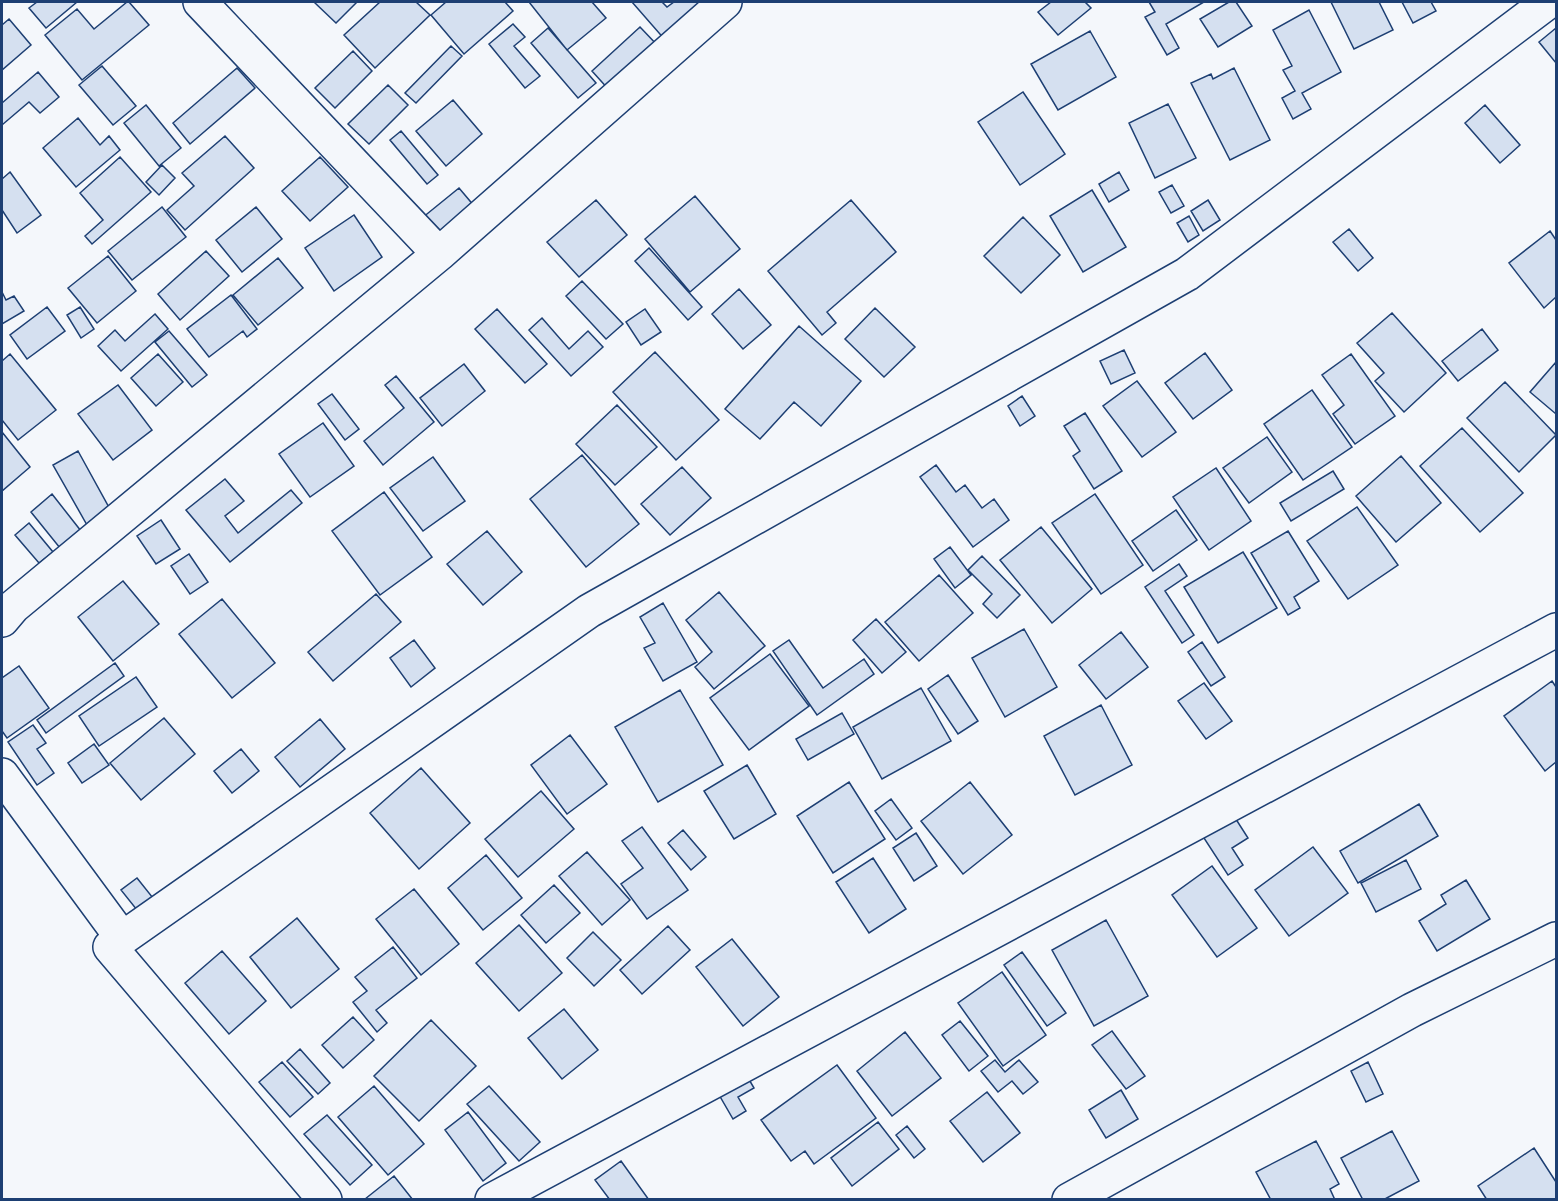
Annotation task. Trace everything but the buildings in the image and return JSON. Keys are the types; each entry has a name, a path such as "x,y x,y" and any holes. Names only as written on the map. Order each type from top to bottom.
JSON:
{"street":[{"path":"200,2 439,254"},
{"path":"2,620 13,607 439,254 725,2"},
{"path":"326,1200 110,947 589,611 1187,274 1548,2"},
{"path":"492,1200 1557,630"},
{"path":"2,775 122,938"},
{"path":"1069,1200 1412,1010 1557,939"}]}
